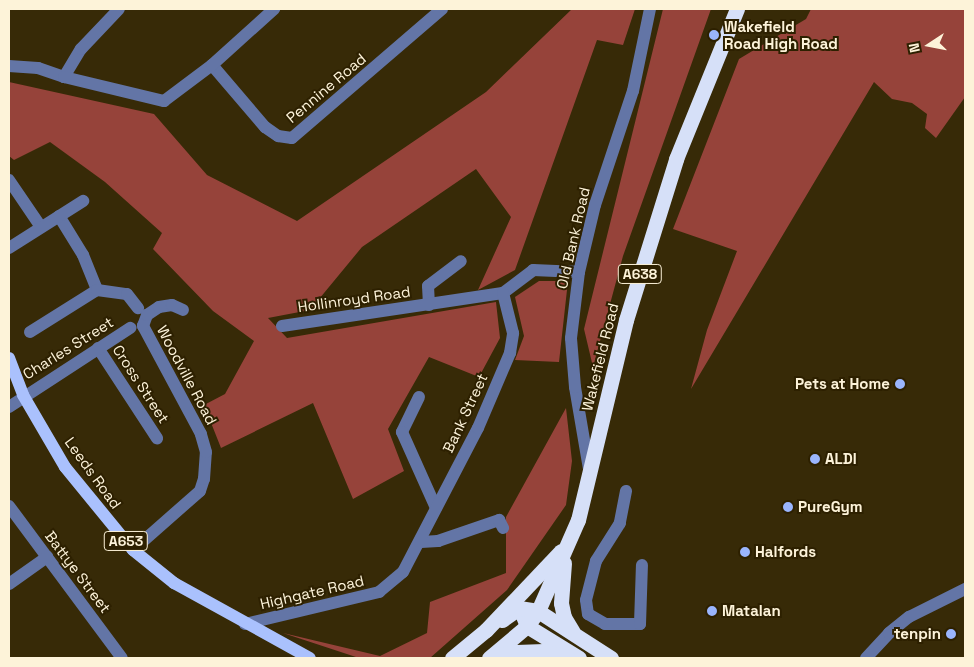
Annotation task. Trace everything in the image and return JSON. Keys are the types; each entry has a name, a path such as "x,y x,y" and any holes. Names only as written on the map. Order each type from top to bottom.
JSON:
{"highway":[{"name":"Wakefield Road","path":"538,610 578,520 590,479 626,320 676,159 736,9"},
{"name":"Wakefield Road","path":"523,587 565,546"},
{"path":"565,546 561,602 564,616 575,635"},
{"path":"523,587 519,608 527,626 579,658"},
{"name":"A638","path":"486,630 523,587"},
{"path":"519,608 538,610 610,658"},
{"name":"A638","path":"452,658 486,630 519,608"},
{"name":"A638","path":"491,658 527,626 538,610"},
{"path":"491,658 516,652 544,651 570,658"}],"main road":[{"name":"Leeds Road","path":"9,358 23,395 65,467 133,550 174,583 245,624 310,658"}],"street":[{"path":"64,77 81,49 119,9"},
{"path":"9,66 38,68 64,77 164,101 212,65 274,9"},
{"name":"Pennine Road","path":"212,65 265,127 278,136 292,138 442,9"},
{"name":"Old Bank Road","path":"590,479 575,387 571,338 579,272 595,205 632,91 650,9"},
{"path":"9,180 41,227"},
{"path":"9,248 83,201"},
{"path":"59,216 83,255 97,290"},
{"name":"Hollinroyd Road","path":"429,305 428,286 461,261"},
{"name":"Hollinroyd Road","path":"282,326 504,293 533,270 579,272"},
{"path":"30,332 79,298 97,290 127,294 138,308"},
{"name":"Bank Street","path":"421,542 436,508 478,428 510,353 514,333 504,293"},
{"name":"Woodville Road","path":"133,550 200,491 204,479 206,452 201,434 143,326 147,315 159,307 172,305 184,310"},
{"name":"Charles Street","path":"9,407 23,395 130,328"},
{"name":"Cross Street","path":"98,348 157,438"},
{"path":"419,397 402,432 436,508"},
{"path":"626,491 620,523 596,561 586,600 588,614 605,624 640,624 642,564"},
{"name":"Battye Street","path":"9,506 118,657"},
{"path":"421,542 438,541 499,520 503,528"},
{"name":"Highgate Road","path":"245,624 379,592 397,580 421,542"},
{"path":"9,584 47,557"},
{"path":"866,658 889,633 909,617 965,589"}],"shaded area":[{"path":"572,9 635,9 623,45 597,40 515,270 478,290 511,217 476,169 362,247 310,310 268,318 287,338 496,302 500,338 479,377 429,357 388,429 404,471 353,499 313,403 221,448 204,405 225,394 254,341 213,311 153,249 162,233 105,182 50,142 14,160 9,156 9,82 154,114 207,175 297,221 486,92"},
{"path":"663,9 711,9 623,256 593,367 584,329"},
{"path":"811,9 965,9 965,97 936,138 925,128 927,114 912,103 892,99 874,82 691,389 707,330 737,251 673,229 739,59 806,19"},
{"path":"539,281 568,281 559,362 515,360 524,336 515,297"},
{"path":"566,408 572,461 566,505 507,590 430,658 359,658 283,633 380,656 427,633 430,602 506,573 506,517"}],"place":[{"name":"Wakefield Road High Road","path":"714,35"},
{"name":"Pets at Home","path":"900,384"},
{"name":"ALDI","path":"815,459"},
{"name":"PureGym","path":"788,507"},
{"name":"Halfords","path":"745,552"},
{"name":"Matalan","path":"712,611"},
{"name":"tenpin","path":"951,634"}]}
